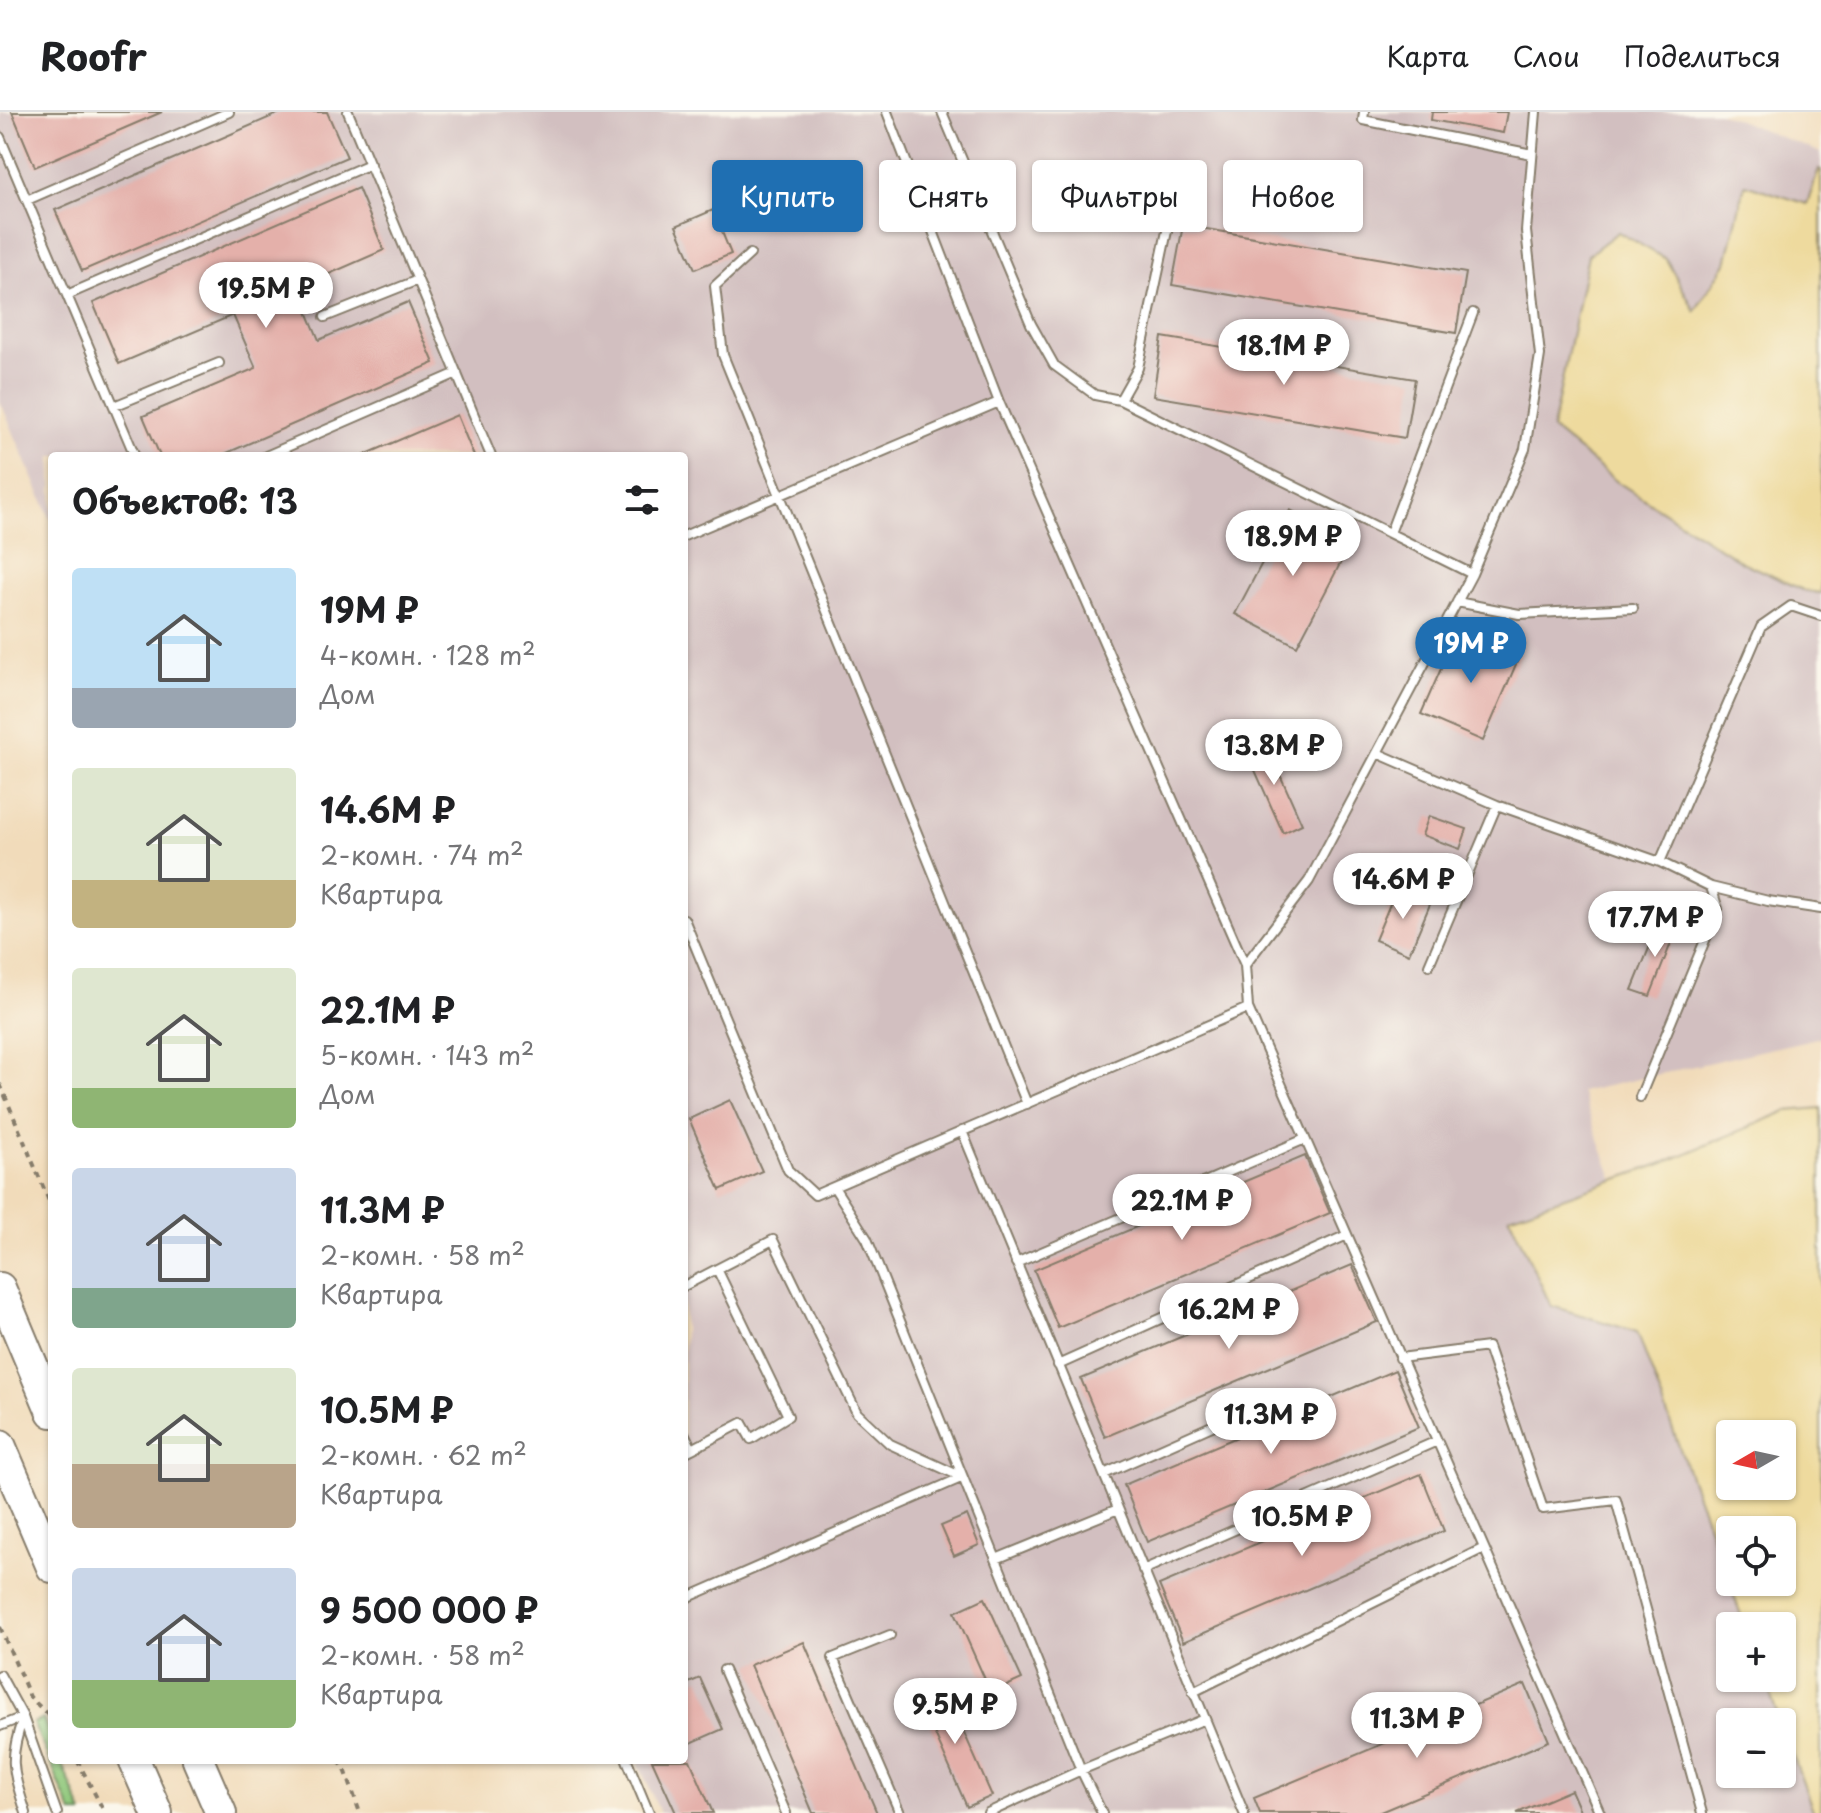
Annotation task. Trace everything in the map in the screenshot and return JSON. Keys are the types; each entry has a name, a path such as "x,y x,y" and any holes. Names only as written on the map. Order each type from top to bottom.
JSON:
{"highway":[{"path":"0,1288 48,1402"},
{"path":"0,1445 48,1558"},
{"path":"136,1764 157,1813"},
{"path":"200,1764 221,1813"}],"lane":[{"path":"27,200 229,112"},
{"path":"348,112 489,452"},
{"path":"887,112 999,402 1245,965 1248,1008 1600,1813"},
{"path":"942,112 1031,324 1054,365 1095,395 1120,400 1472,574"},
{"path":"1364,112 1363,120 1532,154"},
{"path":"1245,965 1309,881 1472,574 1525,449 1540,355 1526,231 1536,112"},
{"path":"0,137 133,452"},
{"path":"67,295 370,164"},
{"path":"1120,400 1138,368 1167,232"},
{"path":"750,254 715,286 723,355 1027,1104"},
{"path":"325,317 418,280"},
{"path":"1390,533 1473,313"},
{"path":"114,406 219,363"},
{"path":"275,452 457,373"},
{"path":"688,534 999,402"},
{"path":"1457,602 1519,614 1633,608"},
{"path":"1660,862 1761,627 1791,606 1821,616"},
{"path":"1377,753 1497,805 1660,862 1711,887 1768,901 1821,909"},
{"path":"1429,965 1497,805"},
{"path":"1640,1097 1718,909 1711,887"},
{"path":"688,929 788,1170 815,1195 1248,1008"},
{"path":"962,1131 1244,1813"},
{"path":"1016,1263 1305,1139"},
{"path":"834,1187 867,1239 1081,1770 1102,1813"},
{"path":"1058,1365 1347,1235"},
{"path":"688,1284 773,1240 857,1413 890,1444 963,1477"},
{"path":"688,1451 742,1423 751,1439 788,1416 717,1269"},
{"path":"1400,1358 1488,1347 1543,1509 1616,1500 1702,1813"},
{"path":"1104,1474 1232,1417"},
{"path":"1143,1570 1437,1441"},
{"path":"688,1597 963,1477"},
{"path":"996,1559 1118,1509"},
{"path":"1193,1692 1484,1548"},
{"path":"890,1635 833,1658 900,1813"},
{"path":"724,1670 786,1813"},
{"path":"0,1675 23,1717 57,1813"},
{"path":"0,1726 23,1717"},
{"path":"23,1717 15,1741 13,1763 26,1813"},
{"path":"988,1813 1081,1770 1205,1719"},
{"path":"629,1764 649,1813"}],"path":[{"path":"0,1084 48,1198"},
{"path":"0,1627 30,1697 48,1715"},
{"path":"79,1764 105,1813"},
{"path":"341,1764 360,1813"}],"shaded area":[{"path":"0,112 1718,112 1821,153 1821,1037 1581,1092 1716,1455 1716,1500 1733,1500 1739,1516 1716,1516 1716,1596 1746,1596 1764,1612 1716,1612 1716,1692 1786,1692 1791,1708 1716,1708 1716,1788 1796,1788 1796,1726 1821,1813 660,1813 639,1764 688,1764 688,452 48,452 48,513 0,401"}],"green space":[{"path":"43,1719 48,1731 48,1758 33,1723"},
{"path":"51,1764 62,1764 83,1813 72,1813"}],"sand":[{"path":"1819,169 1821,593 1805,591 1742,562 1616,481 1552,429 1588,255 1618,232 1666,259 1695,311 1726,263 1745,184 1807,204"},
{"path":"1821,1108 1821,1813 1814,1813 1796,1764 1796,1708 1775,1708 1769,1692 1796,1692 1796,1612 1740,1612 1734,1596 1796,1596 1796,1516 1716,1516 1716,1547 1637,1332 1551,1306 1509,1216 1661,1164 1787,1111"}],"building":[{"path":"12,112 162,112 35,167"},
{"path":"282,112 327,112 347,157 82,271 55,210"},
{"path":"1432,112 1507,112 1503,133 1431,120"},
{"path":"358,188 384,250 297,288 319,340 408,302 434,363 229,452 158,452 143,416 256,368 233,315 119,364 93,303"},
{"path":"712,210 712,232 722,232 731,254 695,269 676,226"},
{"path":"1207,229 1466,273 1456,333 1172,285 1182,232 1207,232"},
{"path":"1162,337 1415,379 1405,438 1153,396"},
{"path":"457,415 472,452 371,452"},
{"path":"1290,510 1351,543 1297,646 1235,614"},
{"path":"1459,628 1520,655 1483,741 1421,714"},
{"path":"1265,741 1302,824 1283,833 1246,750"},
{"path":"1429,816 1467,829 1460,849 1422,835"},
{"path":"1397,887 1431,902 1409,954 1375,940"},
{"path":"1660,921 1677,928 1650,996 1632,990"},
{"path":"730,1100 762,1171 720,1190 689,1119"},
{"path":"1305,1156 1330,1213 1058,1328 1034,1270"},
{"path":"1352,1265 1377,1322 1105,1437 1081,1379"},
{"path":"1395,1370 1419,1427 1147,1542 1124,1485"},
{"path":"1421,1474 1444,1531 1183,1642 1159,1585"},
{"path":"967,1515 979,1545 954,1556 941,1526"},
{"path":"985,1598 1022,1679 991,1693 955,1612"},
{"path":"804,1642 877,1813 813,1813 750,1665"},
{"path":"700,1678 723,1729 688,1744 688,1683"},
{"path":"1525,1684 1549,1741 1378,1813 1260,1813 1254,1798"},
{"path":"943,1685 992,1796 967,1807 918,1696"},
{"path":"690,1760 713,1813 676,1813 654,1764 688,1764"},
{"path":"1571,1790 1581,1813 1517,1813"}]}
